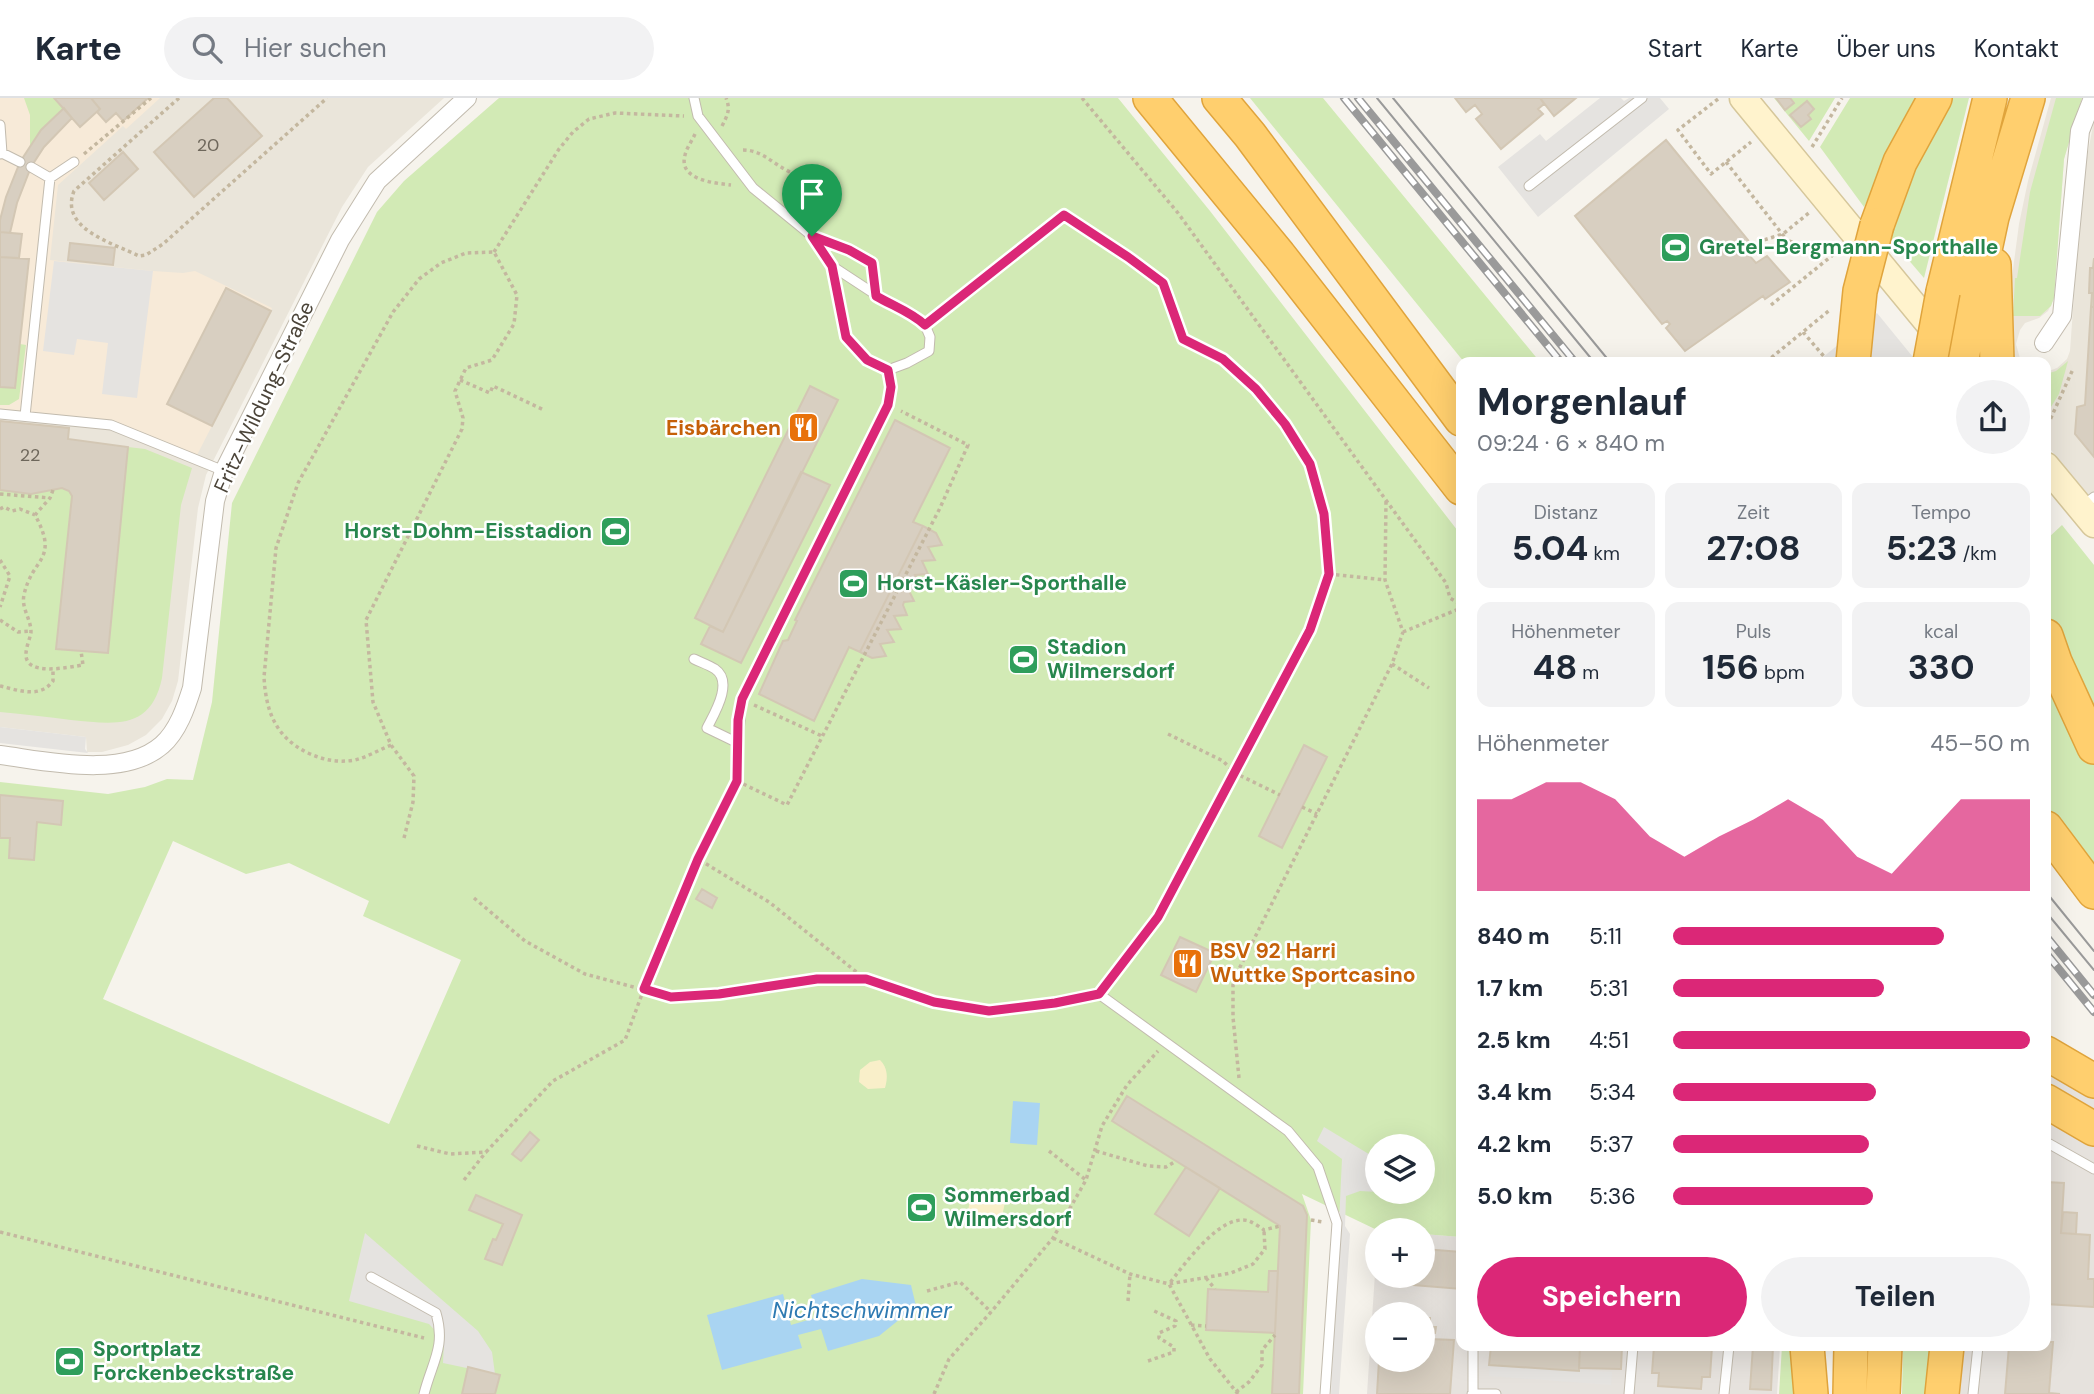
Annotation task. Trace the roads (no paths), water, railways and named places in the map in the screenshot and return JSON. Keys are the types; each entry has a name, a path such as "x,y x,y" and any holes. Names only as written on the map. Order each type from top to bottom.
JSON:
{"highway":[{"path":"1150,98 1279,255 1456,482"},
{"path":"1219,98 1451,400"},
{"path":"1853,357 1860,291 1877,225 1900,162 1935,98"},
{"path":"1931,357 1943,292 1990,98"},
{"path":"1962,357 1992,217 2028,98"},
{"path":"1992,217 1997,355"},
{"path":"2051,650 2094,747"},
{"path":"2051,835 2094,892"},
{"path":"2051,1057 2094,1081"},
{"path":"2051,1104 2094,1129"},
{"path":"1807,1351 1811,1394"},
{"path":"1850,1394 1852,1351"},
{"path":"1883,1394 1885,1351"},
{"path":"1942,1394 1946,1351"}],"street":[{"name":"Fritz-Wildung-Straße","path":"0,755 87,765 118,764 146,755 162,745 173,732 192,688 215,501 224,471 340,240 377,181 467,98"},
{"path":"2044,343 2062,316 2080,131 2093,98"},
{"path":"1730,99 1957,357"},
{"path":"2051,471 2089,510"}],"lane":[{"path":"694,98 698,116 753,188 812,236 832,266 876,296 913,314 925,325 930,337 929,351 888,370 867,360 846,337 832,266"},
{"path":"1529,186 1642,98"},
{"path":"0,125 1,154 20,162"},
{"path":"25,416 51,178 74,162"},
{"path":"31,167 51,178"},
{"path":"694,659 716,669 721,675 723,686 707,728 738,743 742,699 888,405 891,387 888,370"},
{"path":"0,414 111,425 224,471"},
{"path":"1099,994 1289,1131 1318,1167 1337,1223 1325,1394"},
{"path":"2051,1145 2094,1169"},
{"path":"371,1277 436,1312 442,1331 424,1394"},
{"path":"1472,1351 1472,1393 1496,1394"},
{"path":"1629,1394 1633,1351"},
{"path":"1724,1394 1728,1351"},
{"path":"1973,1394 1977,1351"}],"water":[{"path":"1013,1101 1040,1103 1037,1145 1010,1143"},
{"name":"Nichtschwimmer","path":"862,1279 911,1285 916,1306 879,1336 828,1351 821,1329 798,1335 802,1348 722,1370 707,1315 783,1294 791,1325 818,1317 811,1295"}],"tram line":[{"path":"1377,98 1590,357"},
{"path":"1393,98 1606,357"},
{"path":"2051,898 2094,951"},
{"path":"2051,918 2094,970"}],"railway":[{"path":"1344,98 1557,357"},
{"path":"1358,98 1571,357"},
{"path":"2051,942 2094,995"},
{"path":"2051,959 2094,1012"}],"place":[{"name":"Gretel-Bergmann-Sporthalle","path":"1676,247"},
{"name":"Eisbärchen","path":"804,428"},
{"name":"Horst-Dohm-Eisstadion","path":"615,531"},
{"name":"Horst-Käsler-Sporthalle","path":"854,583"},
{"name":"Stadion Wilmersdorf","path":"1024,659"},
{"name":"BSV 92 Harri Wuttke Sportcasino","path":"1187,963"},
{"name":"Sommerbad Wilmersdorf","path":"921,1207"},
{"name":"Sportplatz Forckenbeckstraße","path":"70,1361"}]}
